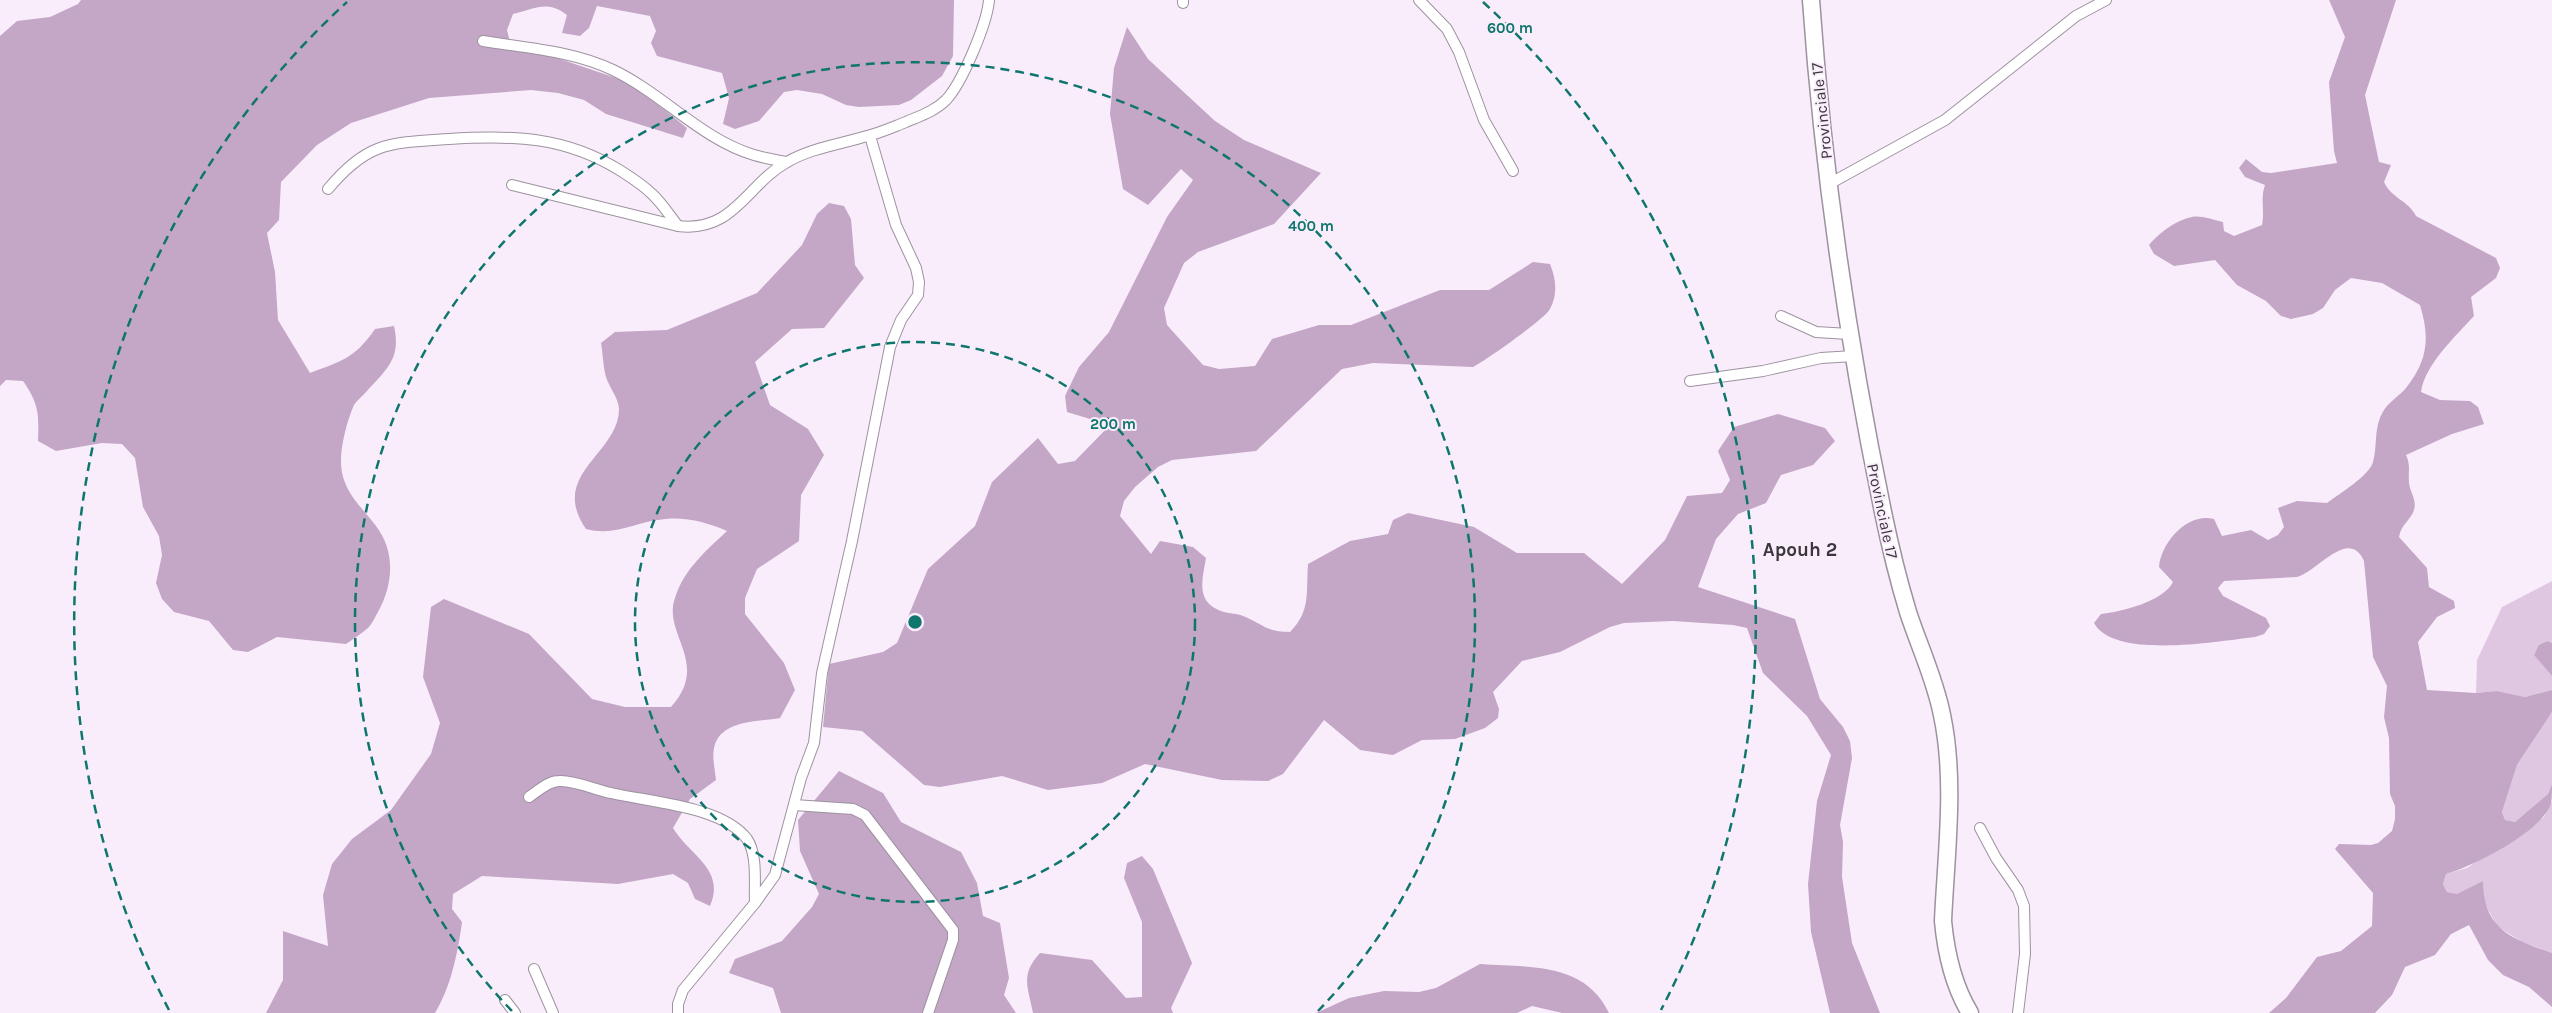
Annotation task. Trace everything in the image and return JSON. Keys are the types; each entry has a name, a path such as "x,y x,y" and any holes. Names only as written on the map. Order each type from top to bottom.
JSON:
{"main road":[{"name":"Provinciale 17","path":"1811,0 1816,68 1829,184 1849,334 1883,514 1896,570 1942,715 1948,765 1943,921 1945,945 1953,976 1970,1013"}],"street":[{"path":"512,185 678,226 693,228 715,222 738,205 775,170 787,162 804,154 870,136 933,111 946,100 978,39 985,22 989,0"},
{"path":"1419,0 1447,29 1459,52 1484,120 1513,171"},
{"path":"1829,184 1945,120 2076,16 2106,0"},
{"path":"483,41 557,53 606,67 651,92 694,124 730,145 754,155 787,162"},
{"path":"328,189 346,168 358,158 372,150 390,145 496,136 542,139 592,155 622,172 652,193 678,226"},
{"path":"678,1013 678,1004 683,990 755,903 774,875 801,778 814,743 822,673 852,541 890,347 901,320 919,291 916,268 896,225 870,136"},
{"path":"1781,316 1816,332 1849,334"},
{"path":"1690,381 1763,371 1821,358 1854,356"},
{"path":"529,797 552,782 567,781 631,798 695,809 710,815 739,832 750,845 755,903"},
{"path":"794,805 853,809 865,815 953,930 953,940 928,1013"},
{"path":"1980,828 1996,858 2018,890 2024,906 2025,954 2018,1013"},
{"path":"534,969 553,1013"},
{"path":"505,1000 515,1013"}],"shaded area":[{"path":"81,0 954,0 953,56 942,76 911,100 899,105 859,107 846,105 822,94 797,90 784,92 759,121 735,129 723,124 729,98 722,73 657,56 651,43 656,31 650,16 597,6 589,28 580,36 562,33 567,15 554,8 542,7 513,14 507,30 510,42 520,51 557,58 631,83 687,128 683,138 606,114 584,100 558,93 531,90 429,98 351,123 317,145 281,182 279,220 267,233 275,272 278,320 310,373 354,353 375,329 394,326 396,346 394,355 387,369 354,405 345,433 341,461 344,480 352,497 376,526 387,547 390,569 389,580 383,602 371,625 346,644 277,637 248,652 233,650 209,621 174,612 162,599 156,583 162,555 159,536 143,507 135,458 122,444 102,443 56,451 38,441 37,410 32,396 23,381 6,380 0,386 0,36 17,21 50,17 78,4"},
{"path":"2329,0 2396,0 2365,95 2379,162 2391,165 2384,182 2391,192 2409,207 2416,216 2496,258 2500,268 2496,278 2471,297 2474,316 2450,341 2428,371 2421,392 2440,400 2470,401 2478,407 2484,424 2452,434 2406,455 2409,466 2409,483 2415,506 2399,537 2427,568 2429,587 2454,601 2455,608 2437,617 2418,642 2427,690 2476,693 2497,691 2525,697 2552,690 2552,712 2517,765 2502,812 2505,820 2515,822 2548,794 2552,784 2551,804 2545,815 2521,836 2489,856 2446,874 2443,884 2447,892 2457,894 2483,881 2484,897 2488,911 2502,930 2524,943 2552,953 2552,1007 2529,987 2503,975 2488,960 2469,925 2451,934 2435,955 2405,967 2392,995 2375,1013 2269,1013 2286,998 2317,957 2341,951 2372,926 2373,893 2335,849 2339,844 2371,845 2378,843 2392,831 2395,819 2395,806 2390,794 2389,738 2384,717 2387,686 2373,657 2364,561 2358,552 2350,548 2342,550 2297,577 2224,581 2218,588 2223,596 2266,618 2270,626 2264,634 2255,637 2194,644 2144,645 2123,641 2105,634 2094,623 2101,614 2119,611 2152,600 2168,589 2173,582 2159,567 2161,557 2170,539 2178,531 2195,520 2204,518 2214,519 2222,536 2251,530 2268,540 2278,535 2284,527 2278,508 2297,501 2327,503 2353,484 2366,473 2373,462 2378,423 2384,410 2406,388 2423,358 2426,338 2420,305 2382,283 2351,278 2335,290 2323,308 2313,314 2291,319 2281,316 2266,301 2237,285 2215,260 2174,266 2154,254 2149,245 2168,228 2192,217 2203,217 2223,222 2224,231 2234,236 2262,225 2265,185 2245,177 2239,168 2246,159 2262,172 2271,173 2337,163 2334,151 2329,82 2345,37"},
{"path":"1127,27 1148,59 1215,121 1244,140 1321,173 1274,224 1198,252 1184,263 1164,308 1167,325 1203,365 1219,369 1255,366 1272,339 1319,325 1351,325 1440,290 1489,290 1533,262 1550,264 1555,281 1553,303 1546,314 1514,340 1473,367 1373,363 1342,369 1256,451 1172,460 1158,467 1135,487 1124,501 1120,516 1151,554 1160,541 1193,547 1206,558 1202,583 1203,590 1208,603 1215,608 1226,613 1241,615 1275,631 1290,632 1297,624 1304,609 1308,564 1350,541 1388,534 1393,520 1408,513 1474,527 1517,553 1584,553 1622,584 1665,540 1687,496 1722,493 1730,480 1718,451 1734,427 1778,414 1825,428 1835,441 1813,465 1781,475 1766,503 1738,514 1716,539 1698,587 1795,619 1820,699 1843,727 1850,741 1852,758 1840,825 1843,842 1842,877 1852,943 1880,1013 1830,1013 1811,932 1808,884 1817,801 1831,755 1807,716 1763,673 1747,628 1733,625 1673,621 1624,623 1610,627 1560,652 1522,661 1493,692 1499,709 1498,718 1485,728 1455,739 1422,740 1393,755 1360,750 1324,720 1283,774 1268,781 1222,780 1145,764 1102,783 1048,790 1002,776 940,787 924,785 862,731 823,727 829,664 883,652 897,643 928,569 975,526 992,482 1038,438 1058,464 1075,461 1110,425 1067,412 1065,396 1079,367 1109,332 1167,217 1193,180 1181,169 1148,205 1123,189 1110,114 1114,68"},
{"path":"829,203 844,206 851,219 855,265 864,278 824,328 792,329 755,362 770,405 808,429 824,455 801,495 799,541 757,569 745,598 745,614 784,663 795,690 780,718 741,724 731,727 724,732 718,739 713,752 716,780 690,799 673,828 710,872 714,893 710,906 695,899 688,883 673,874 618,884 482,876 453,894 452,909 462,922 450,981 435,1013 266,1013 283,980 283,931 328,946 323,895 332,864 352,839 391,810 431,754 440,723 423,677 431,607 444,599 529,634 592,699 625,707 671,707 682,691 687,676 683,649 673,611 675,598 690,569 727,531 697,521 682,519 655,520 617,530 597,531 586,529 577,510 575,493 588,465 616,425 619,409 606,377 601,343 615,332 667,330 757,293 802,245 817,214"},
{"path":"2552,581 2552,643 2548,641 2534,654 2552,676 2552,690 2525,697 2497,691 2476,693 2477,660 2502,607"},
{"path":"2548,641 2552,643 2552,676 2534,655 2539,645"},
{"path":"2552,712 2552,784 2548,794 2515,822 2505,820 2502,812 2517,765"},
{"path":"839,771 883,793 901,822 961,852 977,883 983,916 1000,923 1009,978 1004,995 1016,1013 781,1013 773,988 729,973 735,959 782,941 812,907 819,894 800,851 798,820"},
{"path":"2552,802 2552,953 2522,942 2497,926 2483,900 2447,892 2443,884 2446,874 2467,868 2544,817"},
{"path":"1142,856 1153,869 1192,963 1171,1008 1173,1013 1033,1013 1027,981 1030,968 1040,953 1092,960 1126,998 1142,997 1142,922 1124,878 1127,863"},
{"path":"1480,964 1554,970 1570,976 1585,984 1598,996 1609,1013 1562,1013 1532,1006 1517,1013 1316,1013 1349,998 1384,991 1419,992 1436,988"}],"district":[{"name":"Apouh 2","path":"1800,549"}]}
